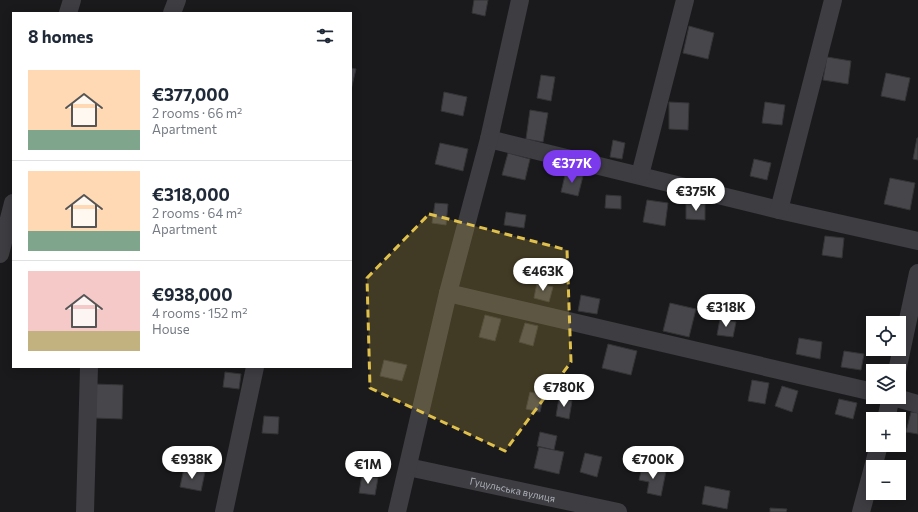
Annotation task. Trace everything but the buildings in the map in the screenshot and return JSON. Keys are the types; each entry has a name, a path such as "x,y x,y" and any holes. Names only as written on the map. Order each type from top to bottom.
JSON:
{"street":[{"path":"68,12 72,0"},
{"path":"172,12 177,0"},
{"path":"397,512 448,293 489,139 520,0"},
{"path":"640,175 685,0"},
{"path":"779,210 832,0"},
{"path":"489,139 779,210 918,241"},
{"path":"0,254 12,207"},
{"path":"898,364 918,273"},
{"path":"448,293 866,390"},
{"path":"85,512 89,368"},
{"path":"224,512 255,368"},
{"path":"906,401 918,404"},
{"path":"861,512 877,452"},
{"name":"Гуцульська вулиця","path":"408,468 618,512"}],"highlighted area":[{"path":"429,214 567,250 571,362 505,451 370,388 367,278"}]}
